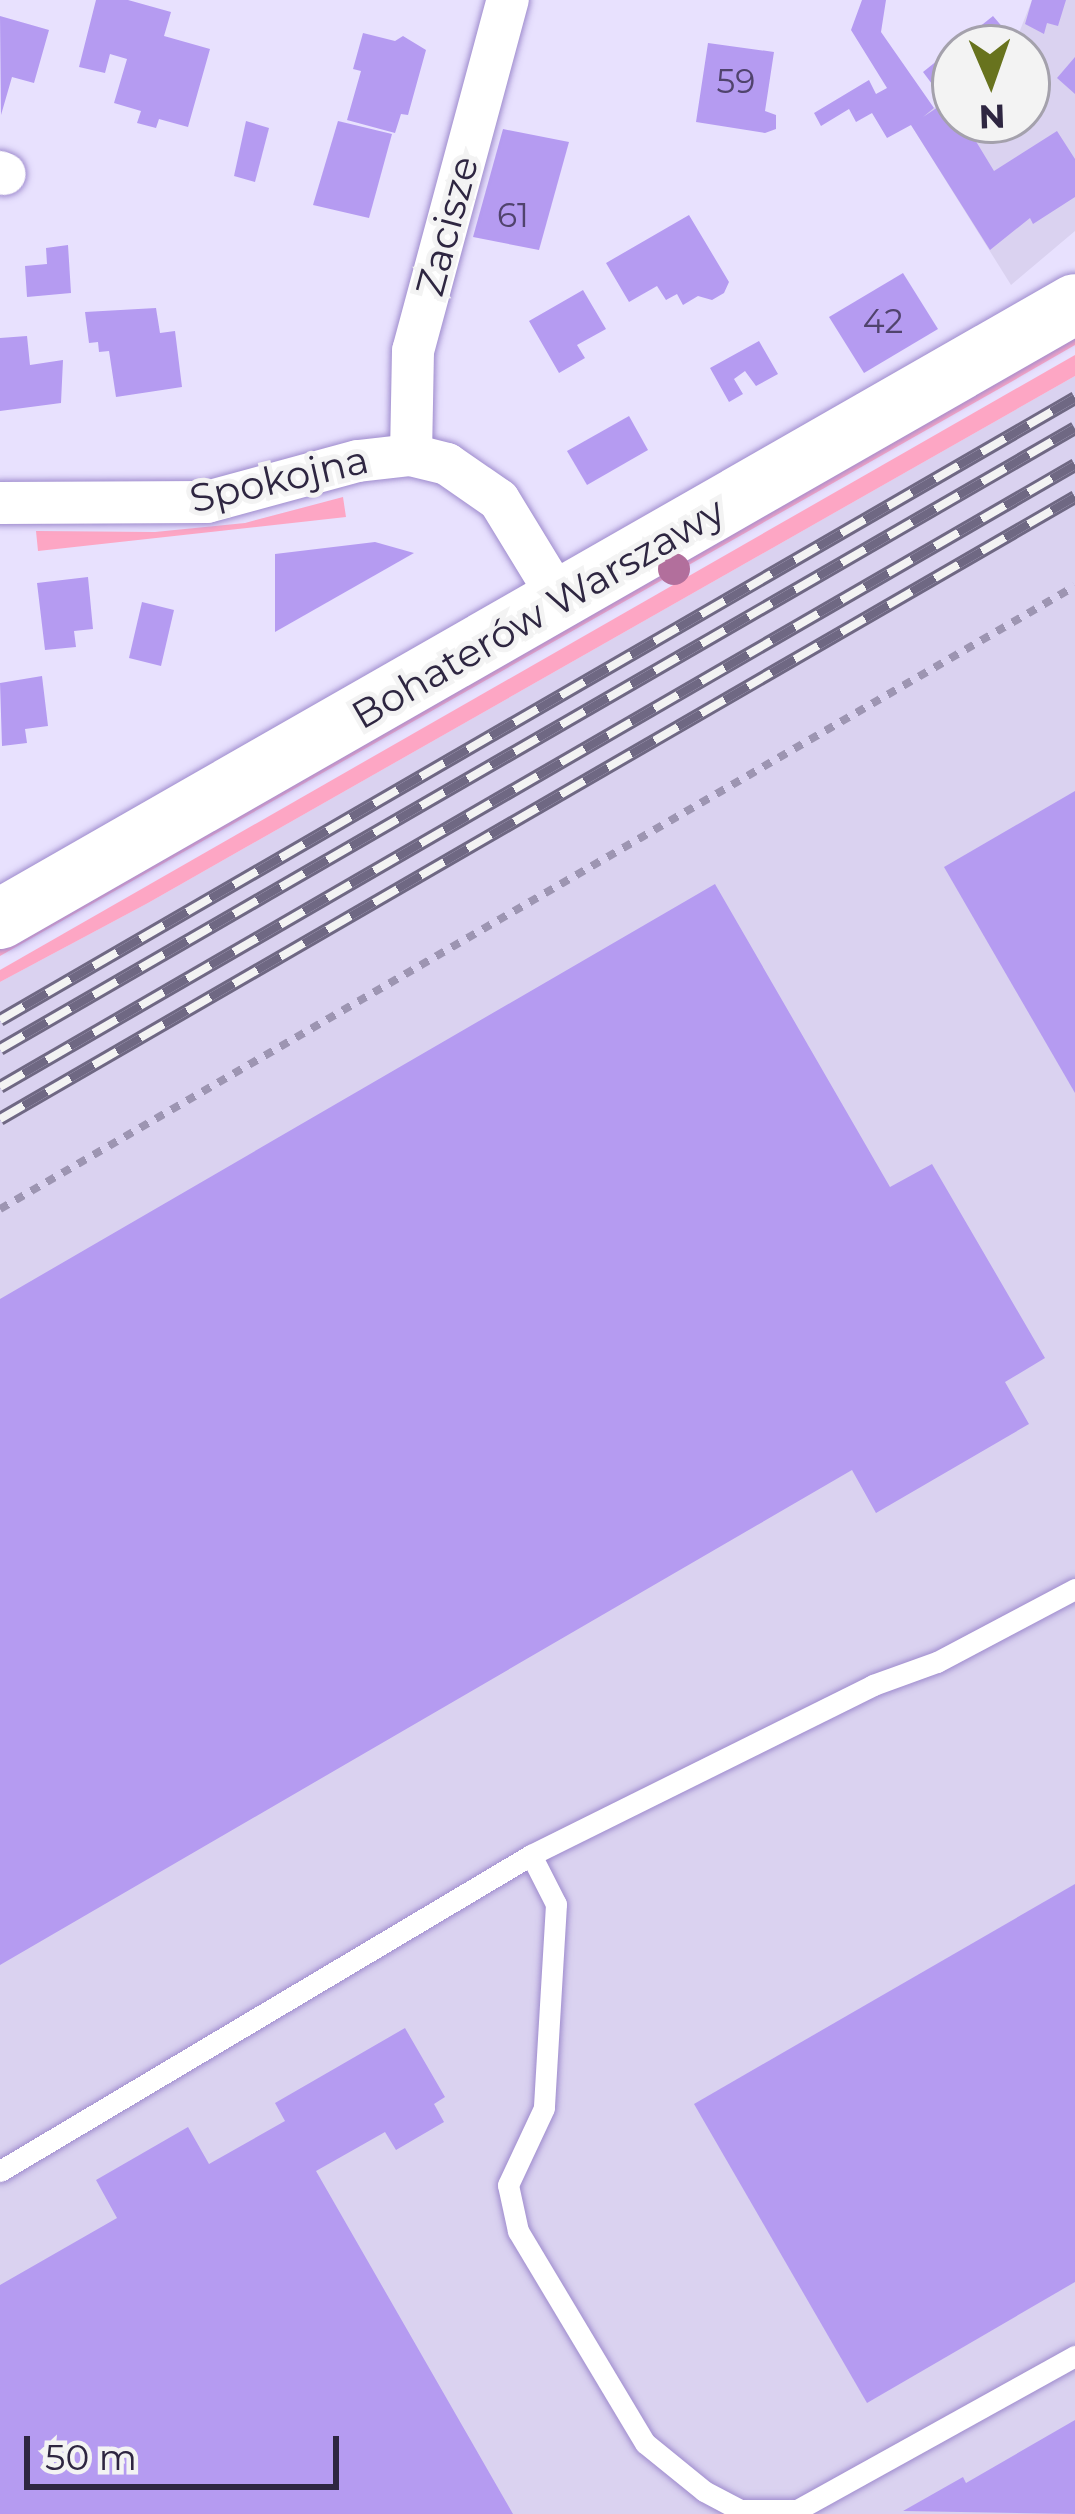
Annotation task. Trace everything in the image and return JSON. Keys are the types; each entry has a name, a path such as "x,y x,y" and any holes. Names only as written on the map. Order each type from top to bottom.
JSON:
{"street":[{"name":"Zacisze","path":"411,454 413,351 508,0"},
{"name":"Bohaterów Warszawy","path":"0,920 1075,304"},
{"name":"Spokojna","path":"0,503 207,502 358,460 411,454 447,464 500,500 560,600"}],"lane":[{"path":"0,2171 531,1855 873,1685 937,1662 1075,1589"},
{"path":"531,1855 556,1904 544,2108 508,2185 518,2231 645,2444 704,2491 740,2510 797,2510 1075,2356"}],"path":[{"path":"0,1209 1075,586"}],"shaded area":[{"path":"1032,0 1075,0 1075,231 1011,285 911,125 931,110 931,144 1051,144 1051,24 1022,24"},
{"path":"1075,327 1075,345 0,956 0,941"},
{"path":"1075,355 1075,376 148,903 0,982 0,970"},
{"path":"1075,376 1075,2514 0,2514 0,982 148,903"},
{"path":"343,497 346,517 38,551 36,531 155,532 245,523"}],"building":[{"path":"96,0 128,0 171,12 164,36 210,49 188,127 159,119 156,128 137,123 141,111 114,103 127,59 110,54 105,73 79,67"},
{"path":"862,0 886,0 881,32 931,104 923,117 931,112 931,144 978,144 994,171 1037,144 1051,144 1051,135 1057,131 1075,159 1075,197 1033,224 1030,218 990,250 911,125 887,138 872,113 856,122 849,109 821,126 814,113 869,80 876,94 887,88 851,30"},
{"path":"1032,0 1066,0 1058,26 1025,24"},
{"path":"0,16 49,30 34,83 12,77 1,115"},
{"path":"363,33 395,41 403,36 426,50 408,115 401,114 395,133 347,120 361,71 353,69"},
{"path":"708,43 774,52 765,111 776,115 776,129 765,133 696,122"},
{"path":"1075,57 1075,94 1057,78"},
{"path":"246,121 269,128 255,182 234,176"},
{"path":"338,121 392,134 369,218 313,205"},
{"path":"503,129 569,142 539,250 473,237"},
{"path":"689,215 729,282 724,293 712,300 698,296 683,305 677,294 666,300 657,286 629,302 606,263"},
{"path":"68,245 71,293 27,297 25,266 47,264 46,248"},
{"path":"903,273 938,329 864,373 829,317"},
{"path":"583,290 606,329 577,345 585,358 559,373 529,321"},
{"path":"156,308 160,333 175,331 182,387 116,397 109,351 99,352 98,342 89,343 85,312"},
{"path":"27,336 30,365 63,360 61,403 0,411 0,338"},
{"path":"759,341 778,374 756,386 745,371 734,379 743,394 729,402 710,368"},
{"path":"629,416 648,450 587,485 567,451"},
{"path":"375,542 414,553 275,632 275,554"},
{"path":"88,577 93,629 74,631 76,647 45,650 37,583"},
{"path":"142,602 174,610 161,666 129,658"},
{"path":"42,676 48,726 25,729 27,743 2,746 0,683"},
{"path":"1075,791 1075,1093 944,867"},
{"path":"715,884 890,1187 932,1164 1045,1358 1005,1382 1029,1424 876,1513 852,1470 0,1965 0,1299"},
{"path":"1075,1884 1075,2282 867,2403 694,2104"},
{"path":"405,2028 445,2097 434,2104 444,2122 396,2150 385,2132 316,2171 513,2514 0,2514 0,2285 117,2218 96,2180 188,2127 209,2164 285,2121 275,2103"},
{"path":"1075,2420 1075,2514 903,2511 963,2477 966,2483"}],"railway":[{"path":"0,1020 1075,398"},
{"path":"0,1049 1075,428"},
{"path":"0,1087 1075,465"},
{"path":"0,1119 1075,497"}]}
